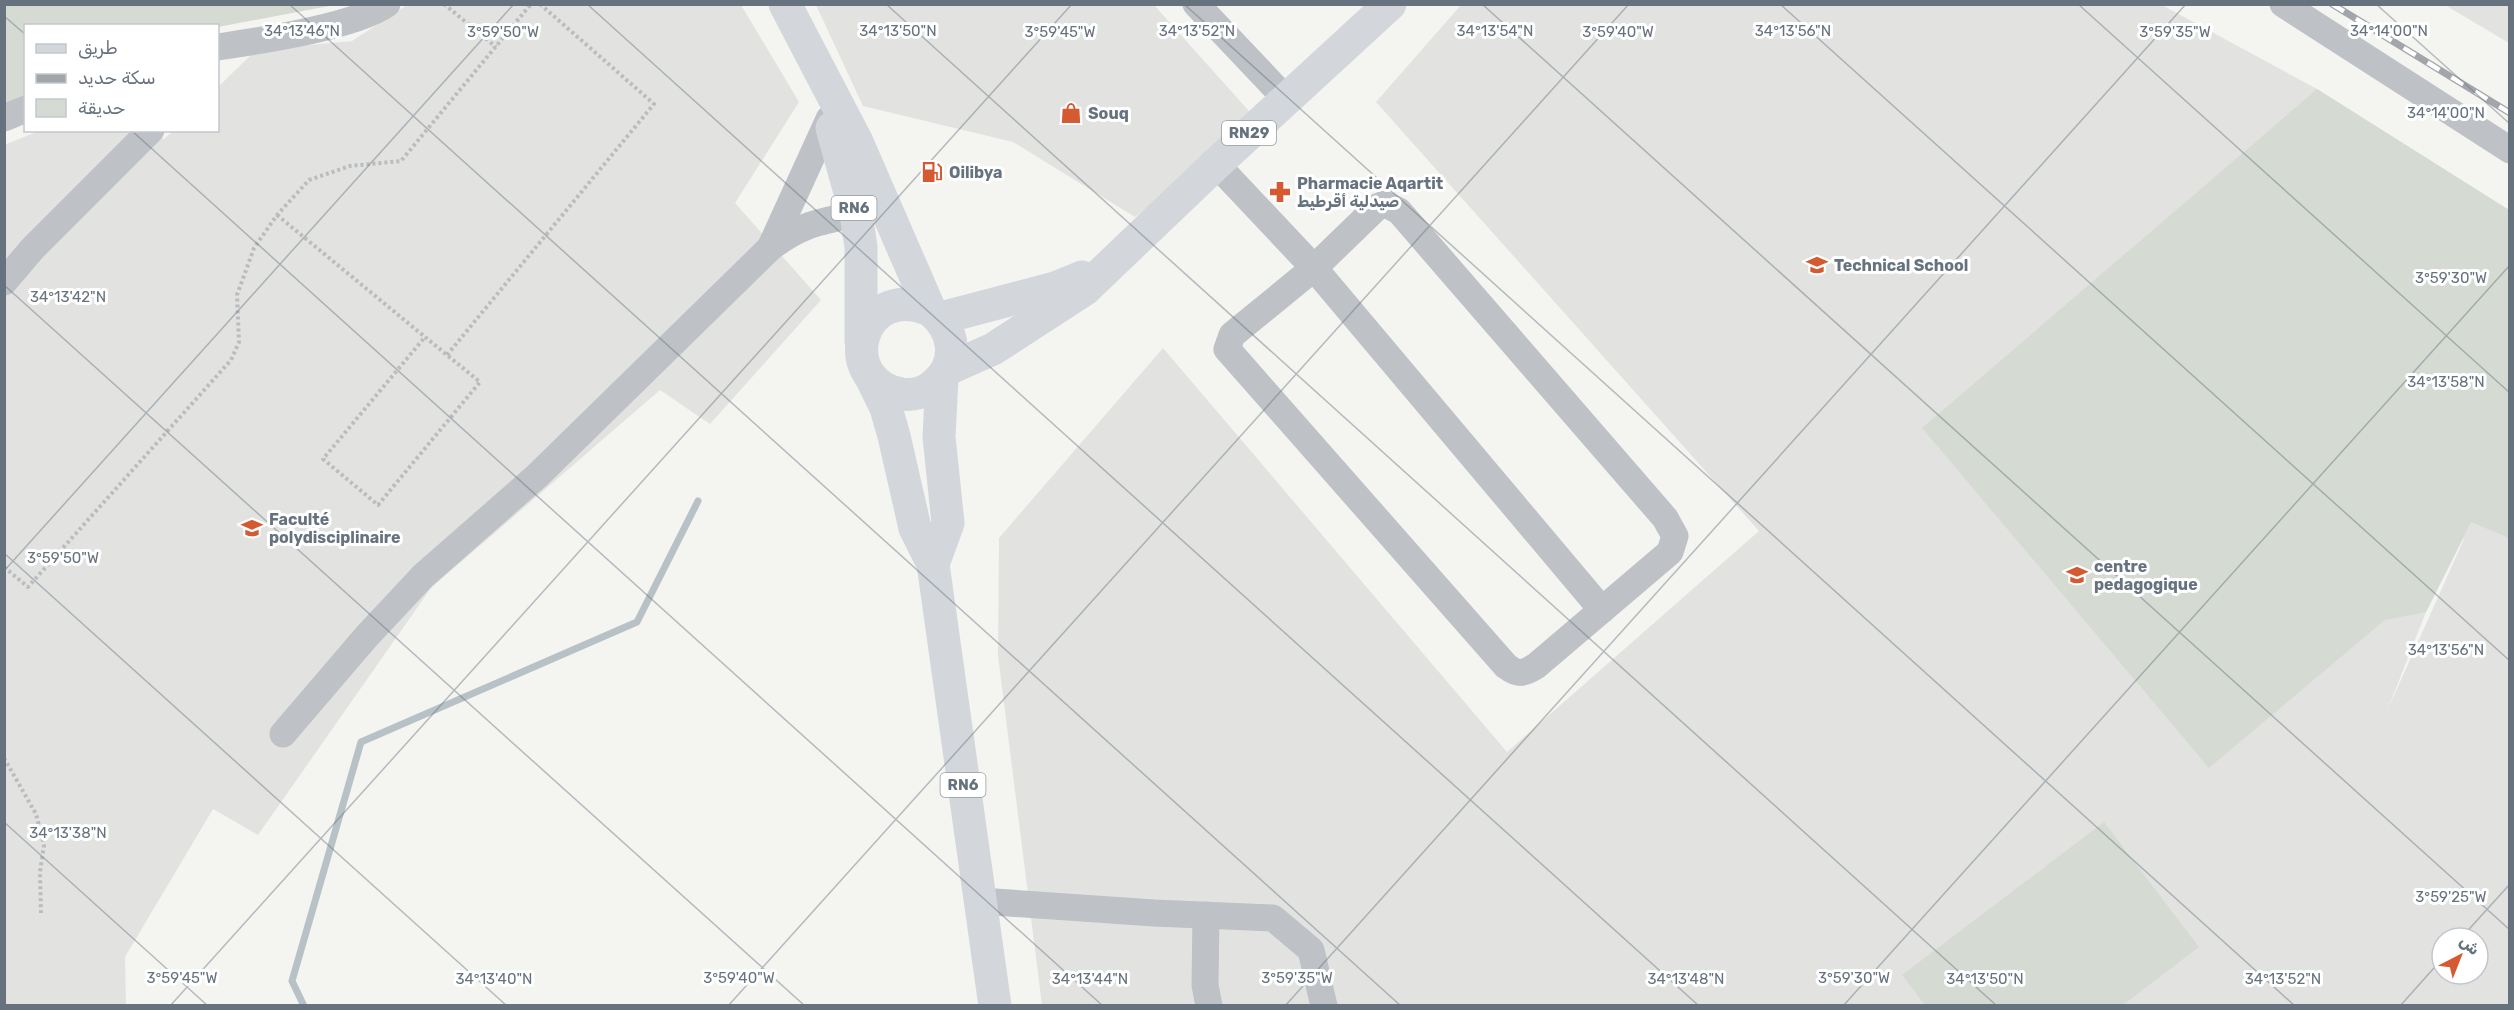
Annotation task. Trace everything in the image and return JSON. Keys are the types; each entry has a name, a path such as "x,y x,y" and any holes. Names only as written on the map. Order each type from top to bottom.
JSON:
{"main road":[{"name":"RN6","path":"785,4 857,142 935,314 952,343 952,356 945,373 939,437 948,523 933,564"},
{"name":"RN29","path":"945,373 993,349 1084,290 1216,164 1390,4"},
{"name":"RN6","path":"821,73 829,119 856,214 861,247 861,346 865,367 886,408 915,528 933,564 995,1005"},
{"name":"RN29","path":"935,314 1055,288 1111,264"},
{"path":"861,346 870,321 892,306 918,304 935,314"},
{"path":"871,376 887,389 906,394 920,393 945,373"}],"street":[{"path":"219,48 373,14 387,4"},
{"path":"1196,4 1286,99"},
{"path":"2283,4 2510,150"},
{"path":"4,118 24,111"},
{"path":"770,248 829,119"},
{"path":"4,282 33,248 149,132"},
{"path":"1216,164 1314,268 1602,610"},
{"path":"1392,205 1665,518 1675,536 1670,552 1602,610 1536,666 1522,674 1514,672 1230,354 1227,345 1232,335 1314,268 1377,207 1392,205"},
{"path":"283,734 366,637 423,576 537,476 770,248 792,231 806,225 856,214"},
{"path":"980,901 1273,918 1311,950 1324,1005"},
{"path":"1206,915 1205,984 1209,1005"}],"path":[{"path":"444,4 496,47"},
{"path":"4,567 28,587 231,360 239,342 237,295 254,248 277,215 309,180 350,166 401,161 531,4"},
{"path":"447,355 654,104 540,4"},
{"path":"277,215 480,382 378,505 323,459 425,337"},
{"path":"4,758 36,814 44,845 41,913"}],"shaded area":[{"name":"Faculté polydisciplinaire","path":"407,5 741,5 799,102 735,203 821,300 710,424 660,390 431,588 258,835 213,809 125,957 126,1005 5,1005 4,145 36,132 146,132 164,139 172,132 219,132 219,86 256,50 352,41"},
{"name":"Souq","path":"816,5 1154,5 1257,120 1135,217 1013,142 863,106"},
{"name":"centre pedagogique","path":"1461,5 2162,5 2317,89 2509,210 2509,1005 1042,1005 998,656 999,538 1163,348 1507,752 1759,531 1376,102","holes":["2464,539 2387,711 2426,612"]},
{"path":"2445,5 2509,5 2509,43"}],"green space":[{"path":"4,5 334,5 219,27 219,24 24,24 24,102 5,112"},
{"path":"2317,89 2509,210 2509,538 2471,522 2426,612 2385,620 2209,768 1922,428"},
{"path":"2104,822 2199,947 2123,1005 1925,1005 1902,975"}],"waterway":[{"path":"304,1006 292,981 361,742 637,622 698,501"}],"railway":[{"path":"2332,4 2510,113"}],"place":[{"name":"Souq","path":"1071,113"},
{"name":"Oilibya","path":"932,172"},
{"name":"Pharmacie Aqartit صيدلية أقرطيط","path":"1280,192"},
{"name":"Technical School","path":"1817,265"},
{"name":"Faculté polydisciplinaire","path":"252,528"},
{"name":"centre pedagogique","path":"2077,575"}]}
